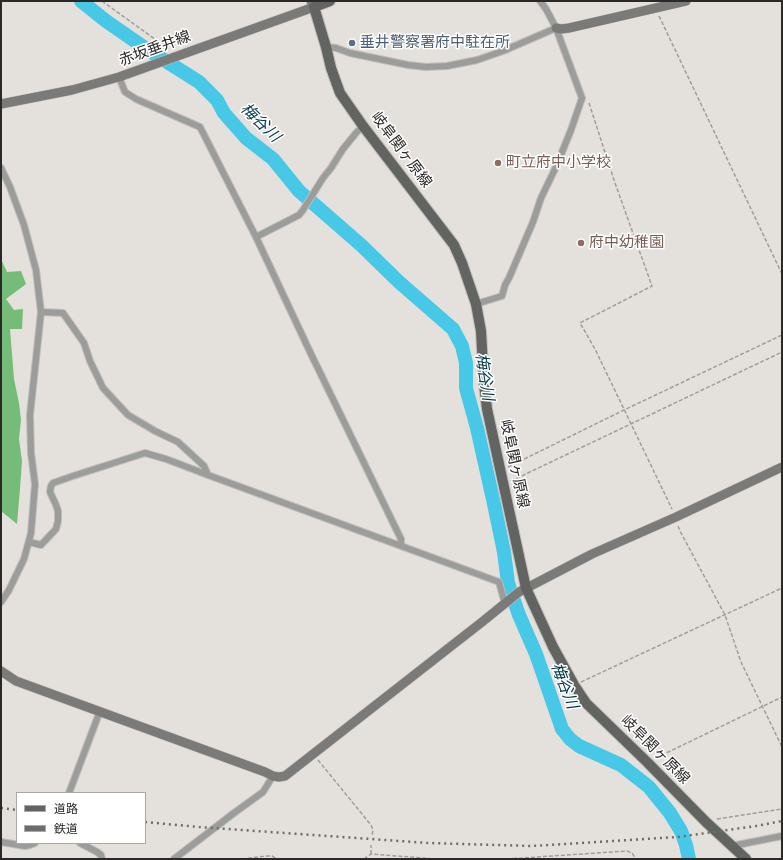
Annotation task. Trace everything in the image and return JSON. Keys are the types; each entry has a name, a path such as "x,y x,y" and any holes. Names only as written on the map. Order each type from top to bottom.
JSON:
{"main road":[{"path":"313,4 330,1"},
{"name":"岐阜関ヶ原線","path":"313,4 331,68 340,93 363,126 454,245 462,263 476,304 487,409 523,590 552,647 586,703 706,822 746,859"}],"street":[{"path":"476,304 502,296 505,285 533,222 541,198 556,167 571,130 582,98 556,28 540,1"},
{"path":"326,47 336,48 350,53 408,66 447,66 477,60 503,51 556,28 569,28 686,1"},
{"name":"赤坂垂井線","path":"1,104 72,90 119,77 313,4"},
{"path":"119,77 125,92 136,99 200,127 256,237 401,539 401,546"},
{"path":"256,237 298,215 303,210 343,149 363,126"},
{"path":"1,168 10,187 26,233 36,270 41,312 30,415 31,453 35,484 32,525 24,559 9,590 1,602"},
{"path":"41,312 63,313 84,343 90,361 103,388 128,415 155,431 178,442 204,466 208,474"},
{"path":"29,542 41,545 56,529 58,511 50,492 50,488 53,484 60,480 145,453 208,474 499,582 506,602"},
{"path":"1,671 16,681 273,776 286,776 523,590 592,554 676,517 782,467"},
{"path":"69,792 100,711"},
{"path":"174,859 263,792 273,776"},
{"path":"732,846 782,836"},
{"path":"1,842 25,846 32,844"},
{"path":"82,844 97,852 101,855 102,859"}],"path":[{"path":"102,1 178,56"},
{"path":"656,8 782,274"},
{"path":"582,98 589,103 615,183 652,286 580,323 595,349 676,517 680,531 725,615 741,662 782,748"},
{"path":"500,471 782,335"},
{"path":"503,484 782,352"},
{"path":"574,685 782,588"},
{"path":"647,762 782,697"},
{"path":"313,754 371,826 373,830 372,836"},
{"path":"706,822 782,809"},
{"path":"364,859 370,854 371,845"},
{"path":"507,859 627,851 632,853 636,859"},
{"path":"370,854 436,859"},
{"path":"242,859 267,856 272,856 277,859"}],"green space":[{"path":"1,259 7,272 21,271 26,284 6,299 14,310 23,309 22,329 10,329 14,379 21,420 19,439 22,461 17,524 1,511"}],"waterway":[{"name":"梅谷川","path":"81,1 106,21 145,48 199,82 217,100 224,113 246,138 273,159 299,191 453,329 462,346 466,363 466,388 477,428 494,504 504,552 508,583 519,615 536,654 562,729 570,739 579,746 621,765 649,787 670,813 681,831 689,859"}],"railway":[{"path":"1,808 16,810"},
{"path":"146,822 428,843 532,846 678,837 782,821"}],"place":[{"name":"垂井警察署府中駐在所","path":"352,43"},
{"name":"町立府中小学校","path":"498,163"},
{"name":"府中幼稚園","path":"581,243"}]}
